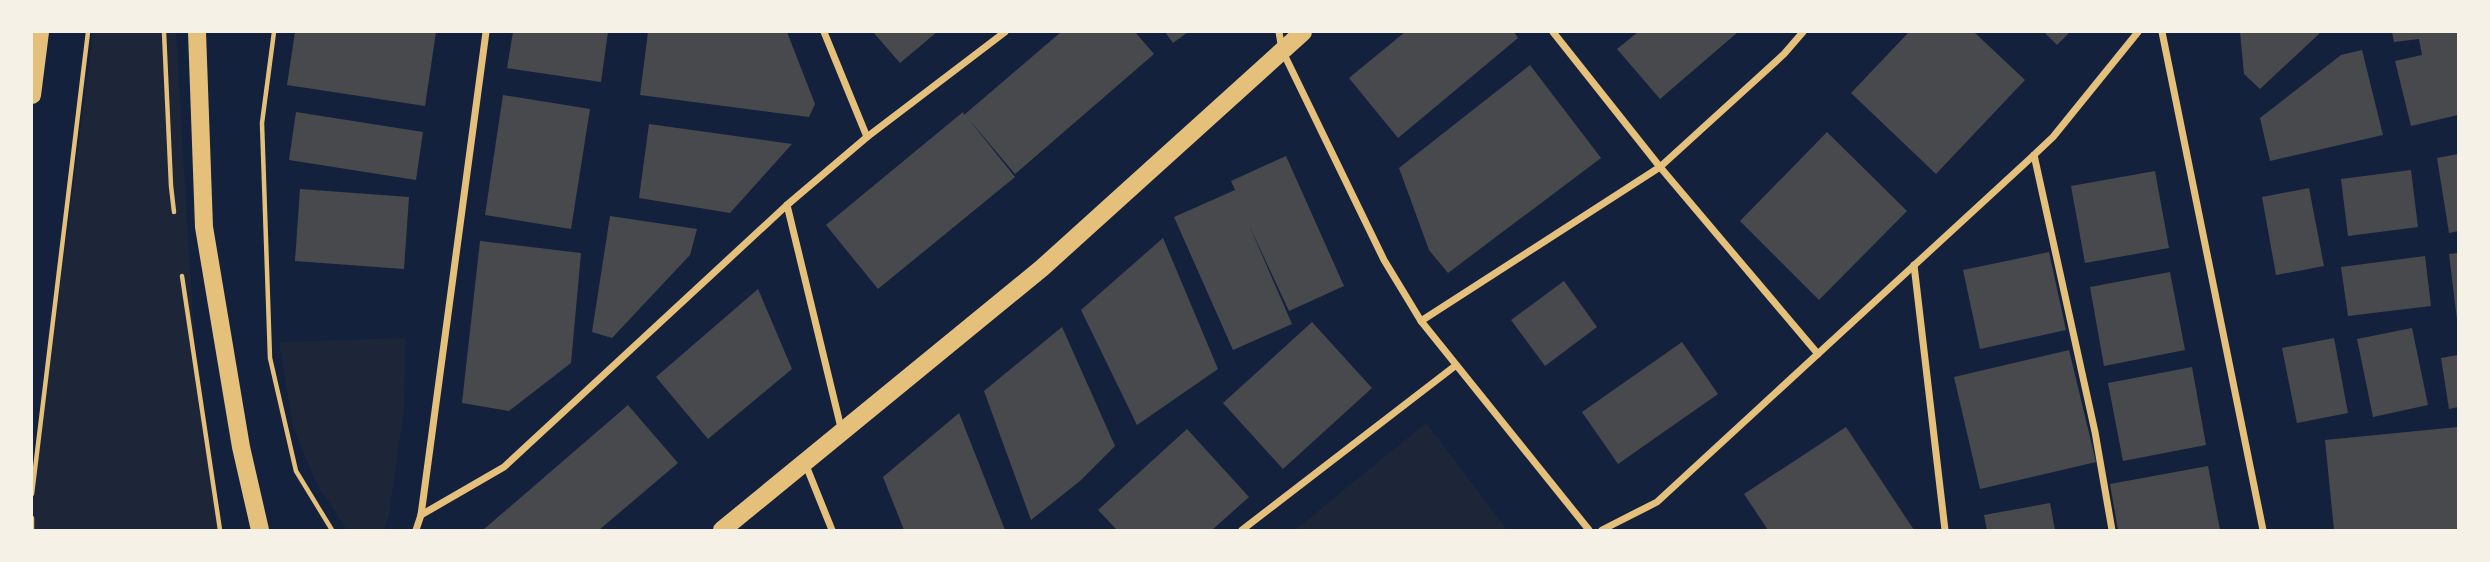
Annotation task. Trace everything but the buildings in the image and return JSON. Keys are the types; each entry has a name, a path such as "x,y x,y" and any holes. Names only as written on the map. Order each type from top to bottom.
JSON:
{"main road":[{"path":"32,95 40,32"},
{"path":"197,32 204,227 241,447 260,530"},
{"path":"722,530 1042,268 1303,32"}],"street":[{"path":"416,530 421,516 486,32"},
{"path":"824,32 867,137"},
{"path":"421,516 504,467 787,205 867,137 1005,32"},
{"path":"1279,32 1282,50 1384,260 1420,321 1588,530"},
{"path":"1553,32 1660,167 1818,354"},
{"path":"1420,321 1660,167 1784,54 1803,32"},
{"path":"1602,530 1657,502 2034,155 2053,137 2138,32"},
{"path":"2162,32 2263,530"},
{"path":"2034,155 2095,432 2112,530"},
{"path":"787,205 842,432"},
{"path":"1914,265 1945,530"},
{"path":"1242,530 1455,366"},
{"path":"805,463 832,530"}],"path":[{"path":"32,494 88,32"},
{"path":"274,32 262,123 270,358 296,471 332,530"},
{"path":"32,518 32,530"}],"shaded area":[{"path":"93,32 176,32 194,338 220,530 33,530 32,505"},
{"path":"405,338 404,409 389,515 384,530 347,530 315,481 293,426 279,342"},
{"path":"1426,423 1507,530 1295,530"}]}
